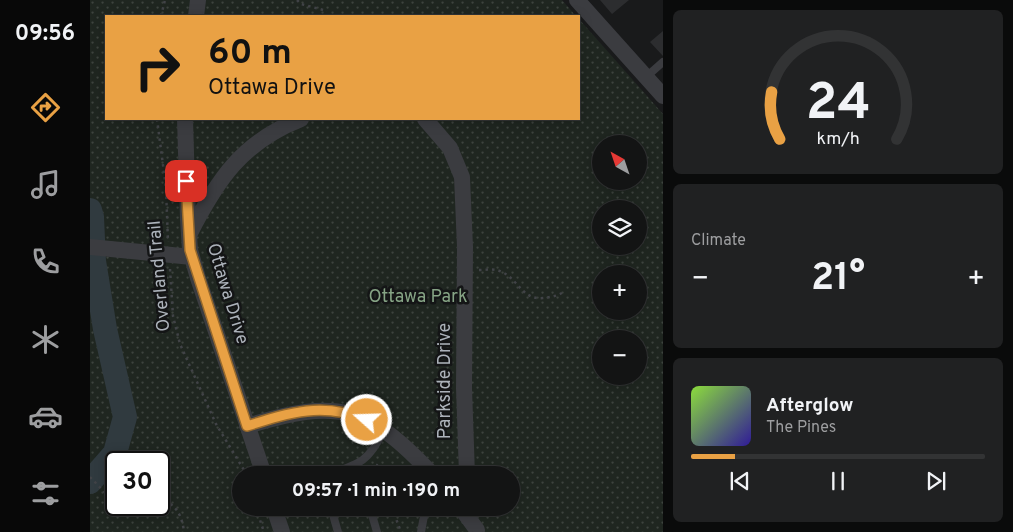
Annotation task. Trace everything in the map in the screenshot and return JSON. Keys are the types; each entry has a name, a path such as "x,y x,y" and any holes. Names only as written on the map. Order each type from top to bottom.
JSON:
{"street":[{"path":"196,15 198,0"},
{"path":"577,0 663,96"},
{"name":"Ottawa Drive","path":"185,120 189,235 192,257 261,466"},
{"path":"189,235 214,190 246,151 272,131 299,120"},
{"name":"Parkside Drive","path":"427,120 450,148 462,177 465,272 464,415 467,466"},
{"path":"90,247 192,257"},
{"path":"247,426 290,413 330,409 349,413 384,430 401,443 424,466"},
{"path":"277,516 282,532"},
{"path":"467,516 478,531"},
{"path":"474,516 478,531"}],"lane":[{"path":"646,77 663,62"},
{"path":"362,466 384,430"},
{"path":"333,516 338,532"},
{"path":"373,516 378,532"},
{"path":"421,532 424,516"}],"path":[{"path":"161,15 166,0"},
{"path":"297,0 300,4 327,11"},
{"name":"Overland Trail","path":"157,120 166,188 173,316 180,344 216,424 242,466"},
{"path":"465,272 496,270 503,272 513,279 526,296 535,299 558,296 565,291"},
{"path":"90,477 105,492"},
{"path":"170,504 182,519 184,532"},
{"path":"259,516 264,532"},
{"path":"395,516 401,532"}],"green space":[{"name":"Ottawa Park","path":"90,0 562,0 575,15 105,15 105,120 580,120 580,20 663,114 663,532 90,532"}],"building":[{"path":"600,0 629,0 612,14"},
{"path":"663,31 663,56 650,42"}],"waterway":[{"path":"90,210 94,261 105,329 125,417 115,453 90,482"}],"route":[{"path":"186,181 190,250 247,426 290,413 330,409 349,413 367,420"}]}
